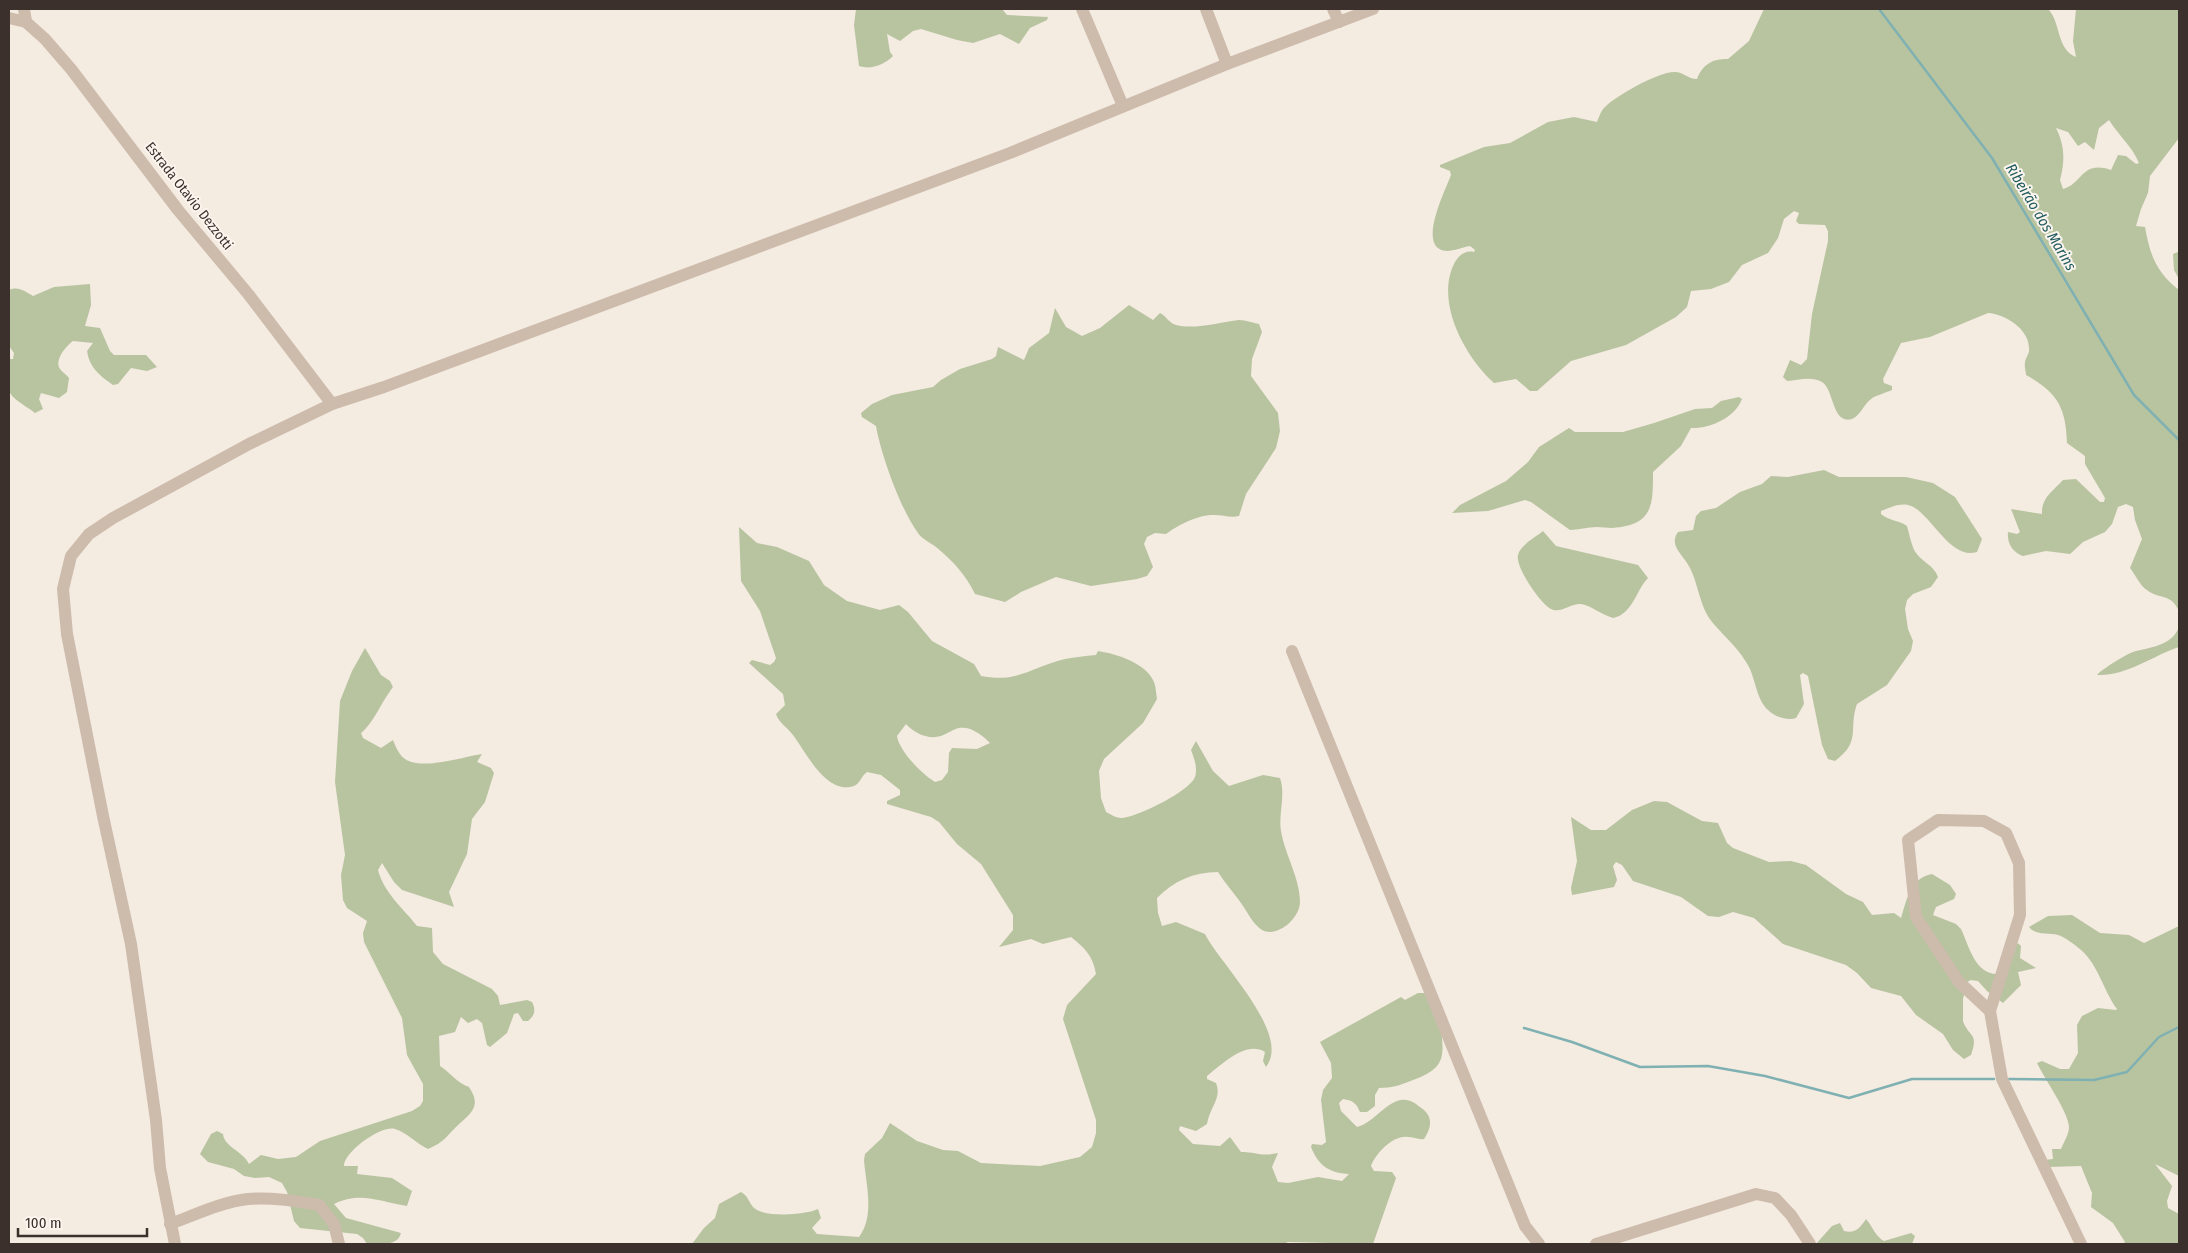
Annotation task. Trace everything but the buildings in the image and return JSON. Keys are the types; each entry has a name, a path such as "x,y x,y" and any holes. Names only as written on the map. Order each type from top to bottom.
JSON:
{"street":[{"path":"9,18 26,22 24,9"},
{"path":"1082,9 1123,106"},
{"path":"1206,9 1227,64"},
{"path":"1333,9 1339,22"},
{"path":"174,1244 160,1168 156,1120 131,944 103,816 67,634 62,589 71,556 89,534 158,493 249,444 332,404 393,384 1010,153 1227,64 1373,9"},
{"name":"Estrada Otavio Dezzotti","path":"26,22 45,39 71,69 178,210 249,295 332,404"},
{"path":"1292,651 1525,1226 1539,1244"},
{"path":"1990,1011 1959,982 1916,917 1908,840 1938,820 1984,821 2006,833 2019,863 2020,915 1990,1011 2002,1079 2082,1244"},
{"path":"1596,1244 1756,1194 1775,1198 1791,1215 1810,1244"},
{"path":"170,1224 234,1202 268,1199 319,1205 334,1224 339,1244"}],"green space":[{"path":"856,9 1002,9 1007,15 1048,17 1047,20 1030,28 1019,44 1000,34 973,43 921,29 913,31 900,41 887,34 890,52 893,56 881,64 873,67 864,67 859,66 854,25"},
{"path":"1764,9 2048,9 2052,14 2065,48 2076,57 2073,41 2076,9 2179,9 2179,138 2150,176 2148,193 2136,226 2145,227 2149,246 2159,270 2179,290 2179,611 2172,601 2151,593 2144,588 2130,568 2142,539 2135,520 2133,507 2126,504 2118,507 2112,524 2105,532 2083,542 2070,554 2046,551 2023,556 2011,547 2008,540 2008,532 2017,534 2020,532 2011,509 2042,514 2043,503 2063,480 2076,479 2100,502 2104,502 2105,498 2085,464 2085,456 2067,443 2065,420 2058,402 2037,381 2026,375 2025,361 2029,350 2025,335 2015,324 2002,316 1988,313 1930,337 1901,343 1883,379 1884,383 1892,386 1892,390 1871,399 1852,419 1841,417 1826,386 1822,382 1809,379 1787,381 1783,377 1790,360 1801,365 1807,359 1812,314 1828,241 1828,231 1825,225 1799,224 1796,221 1799,213 1794,211 1784,219 1778,238 1768,253 1742,265 1729,282 1711,289 1691,291 1687,307 1676,317 1626,345 1571,361 1537,391 1530,391 1516,379 1494,383 1473,359 1463,344 1456,327 1450,311 1448,294 1449,277 1455,262 1463,254 1474,252 1475,250 1470,246 1447,251 1438,248 1433,241 1435,218 1451,175 1450,171 1440,167 1440,165 1484,147 1510,143 1548,122 1574,117 1597,122 1604,108 1638,85 1659,76 1675,72 1697,79 1709,63 1728,59 1749,41","holes":["2109,120 2133,151 2139,163 2136,164 2126,156 2118,155 2111,170 2101,168 2088,170 2075,183 2063,189 2060,180 2063,166 2063,147 2056,128 2068,132 2078,146 2085,142 2094,150 2099,128"]},
{"path":"2178,252 2179,279 2174,270 2173,254"},
{"path":"90,284 91,305 85,326 100,328 110,351 114,355 146,355 157,367 147,371 131,368 118,384 113,385 100,375 90,362 87,351 93,343 73,341 64,350 59,362 60,369 69,378 67,392 59,398 41,393 39,399 43,409 35,413 15,399 9,391 9,359 13,359 14,353 9,346 9,290 19,289 33,296 54,287"},
{"path":"1129,305 1153,320 1160,313 1176,325 1191,327 1239,320 1259,324 1262,332 1252,359 1251,376 1278,413 1280,431 1276,448 1246,494 1239,516 1202,516 1166,534 1155,533 1147,537 1144,544 1153,567 1147,576 1091,586 1056,577 1021,592 1005,602 975,594 958,568 934,545 924,539 912,523 892,482 876,426 862,417 861,413 872,404 892,395 933,387 960,369 992,359 996,356 998,347 1024,360 1029,348 1049,333 1055,308 1066,327 1082,336 1100,328"},
{"path":"1739,397 1742,399 1739,406 1728,417 1706,427 1691,428 1681,446 1653,472 1651,504 1648,512 1636,523 1612,528 1593,527 1570,530 1531,502 1525,500 1488,511 1452,513 1460,505 1506,481 1528,462 1539,447 1569,428 1575,432 1623,432 1695,409 1712,408 1721,401"},
{"path":"1824,470 1839,477 1906,477 1933,483 1955,497 1982,539 1977,552 1967,553 1957,549 1948,542 1924,515 1908,505 1894,506 1881,511 1881,514 1884,516 1907,526 1914,550 1933,569 1938,577 1931,587 1913,594 1907,600 1905,609 1908,629 1913,641 1911,651 1887,685 1857,704 1853,734 1849,747 1835,761 1828,759 1822,745 1808,676 1803,673 1800,675 1804,704 1796,718 1782,718 1768,710 1760,699 1746,662 1738,650 1709,618 1690,568 1675,542 1678,532 1693,530 1696,516 1701,511 1716,508 1740,492 1762,484 1771,476 1788,477"},
{"path":"739,527 757,543 777,547 809,561 824,585 847,601 880,610 899,605 908,612 932,641 974,664 981,676 994,678 1015,676 1053,662 1096,655 1098,651 1114,654 1138,665 1150,675 1154,682 1157,699 1143,723 1104,759 1099,771 1101,798 1106,812 1115,817 1128,817 1150,809 1191,783 1195,777 1196,770 1191,750 1196,741 1213,771 1229,786 1263,775 1280,778 1282,784 1281,831 1298,884 1300,902 1294,918 1287,925 1271,932 1259,928 1218,872 1200,874 1177,882 1157,898 1158,913 1162,926 1176,922 1205,934 1251,999 1270,1037 1271,1053 1266,1067 1263,1061 1265,1052 1258,1049 1242,1051 1226,1060 1207,1076 1207,1079 1216,1083 1218,1094 1207,1124 1196,1131 1180,1126 1179,1130 1193,1144 1220,1146 1230,1137 1241,1152 1278,1153 1272,1167 1278,1182 1288,1183 1318,1177 1342,1181 1349,1174 1336,1172 1325,1167 1317,1159 1311,1147 1312,1144 1322,1145 1326,1142 1321,1100 1323,1090 1332,1078 1331,1063 1320,1042 1401,997 1405,1000 1418,993 1428,993 1438,1015 1443,1048 1440,1062 1436,1067 1423,1076 1404,1083 1392,1087 1379,1088 1375,1095 1375,1106 1367,1112 1360,1112 1356,1104 1350,1101 1343,1099 1339,1103 1341,1111 1357,1127 1365,1124 1400,1100 1408,1100 1416,1104 1427,1113 1430,1120 1429,1129 1424,1139 1402,1137 1397,1139 1386,1146 1373,1161 1371,1166 1374,1171 1392,1172 1396,1178 1373,1244 1288,1242 1283,1244 692,1244 704,1228 715,1218 719,1204 741,1192 747,1197 753,1207 766,1213 795,1214 818,1209 821,1218 812,1228 817,1234 859,1237 867,1220 868,1210 865,1154 882,1138 890,1123 917,1141 943,1150 958,1151 981,1163 1040,1166 1080,1157 1092,1147 1096,1133 1096,1120 1063,1019 1067,1005 1096,974 1090,957 1071,937 1043,944 1031,939 999,947 1013,930 1013,915 981,864 957,844 939,822 931,817 887,804 887,801 900,795 900,790 881,775 867,772 856,785 850,787 841,787 824,777 777,717 776,714 785,705 783,694 749,663 752,660 770,665 776,658 760,611 741,581","holes":["906,724 917,733 931,737 941,736 954,729 968,728 980,734 990,743 977,749 952,748 949,753 948,772 942,780 935,782 912,762 899,742 897,736"]},
{"path":"1543,531 1556,546 1638,565 1648,578 1630,607 1620,616 1613,618 1581,604 1558,610 1547,606 1524,576 1518,561 1519,551"},
{"path":"2179,627 2179,647 2129,669 2097,675 2130,653 2166,642 2176,633"},
{"path":"365,648 381,675 390,681 393,687 370,724 361,733 363,738 381,748 393,740 400,754 406,760 415,763 438,763 482,754 477,762 491,768 494,773 485,802 472,819 467,854 449,892 454,907 402,890 394,882 382,863 378,870 381,878 394,900 417,926 432,928 433,952 443,964 492,989 498,996 500,1005 527,1000 532,1002 534,1008 532,1017 528,1021 523,1021 518,1013 514,1014 507,1033 490,1047 487,1045 482,1023 477,1019 468,1023 461,1017 455,1032 439,1036 440,1066 469,1087 475,1100 470,1114 441,1142 428,1149 407,1135 395,1129 389,1129 381,1131 364,1141 356,1147 346,1160 344,1166 358,1166 357,1174 392,1178 412,1191 407,1206 362,1198 353,1198 334,1204 346,1218 401,1233 396,1241 382,1244 367,1244 357,1234 300,1228 294,1221 287,1192 282,1183 269,1177 255,1178 244,1176 234,1169 208,1162 200,1154 211,1134 217,1131 223,1134 230,1146 243,1156 249,1164 261,1155 278,1159 296,1157 320,1141 412,1111 420,1106 423,1101 423,1084 407,1055 402,1018 364,942 363,933 367,921 347,908 343,900 341,875 345,855 335,782 340,701 352,671"},
{"path":"1654,801 1667,802 1702,821 1718,823 1727,843 1733,848 1769,862 1791,861 1806,865 1846,894 1863,902 1872,915 1894,913 1901,918 1910,891 1914,885 1925,876 1932,874 1950,885 1956,894 1954,899 1936,907 1933,915 1956,924 1961,929 1970,951 1983,969 1989,973 1997,974 2018,943 2021,946 2020,958 2036,968 2018,972 2021,985 2003,1003 1987,991 1978,981 1971,980 1967,982 1963,999 1963,1021 1974,1042 1971,1055 1964,1059 1953,1050 1943,1034 1916,1015 1901,996 1871,988 1857,973 1846,965 1783,944 1754,918 1733,912 1719,917 1708,916 1681,897 1633,881 1622,865 1616,862 1613,866 1617,880 1614,887 1572,895 1571,888 1577,861 1571,817 1591,830 1606,830 1632,810"},
{"path":"2072,915 2100,933 2129,935 2144,943 2179,926 2179,1176 2155,1164 2172,1186 2167,1201 2168,1208 2179,1214 2179,1244 2122,1244 2125,1242 2113,1223 2091,1207 2092,1193 2081,1166 2048,1167 2045,1160 2053,1159 2052,1149 2061,1149 2069,1127 2061,1104 2037,1063 2042,1061 2060,1069 2069,1069 2078,1053 2077,1025 2082,1016 2098,1008 2117,1009 2097,971 2081,950 2061,936 2035,932 2029,927 2048,916"},
{"path":"1866,1219 1876,1234 1884,1241 1911,1233 1915,1236 1912,1244 1816,1244 1832,1226 1840,1223 1844,1231 1851,1232 1859,1228"}],"waterway":[{"name":"Ribeirão dos Marins","path":"1879,9 1992,158 2134,395 2179,440"},
{"path":"2009,1079 2094,1080 2127,1072 2159,1037 2179,1027"},
{"path":"1524,1028 1572,1042 1640,1067 1708,1066 1765,1076 1849,1098 1912,1079 1994,1079"}]}
